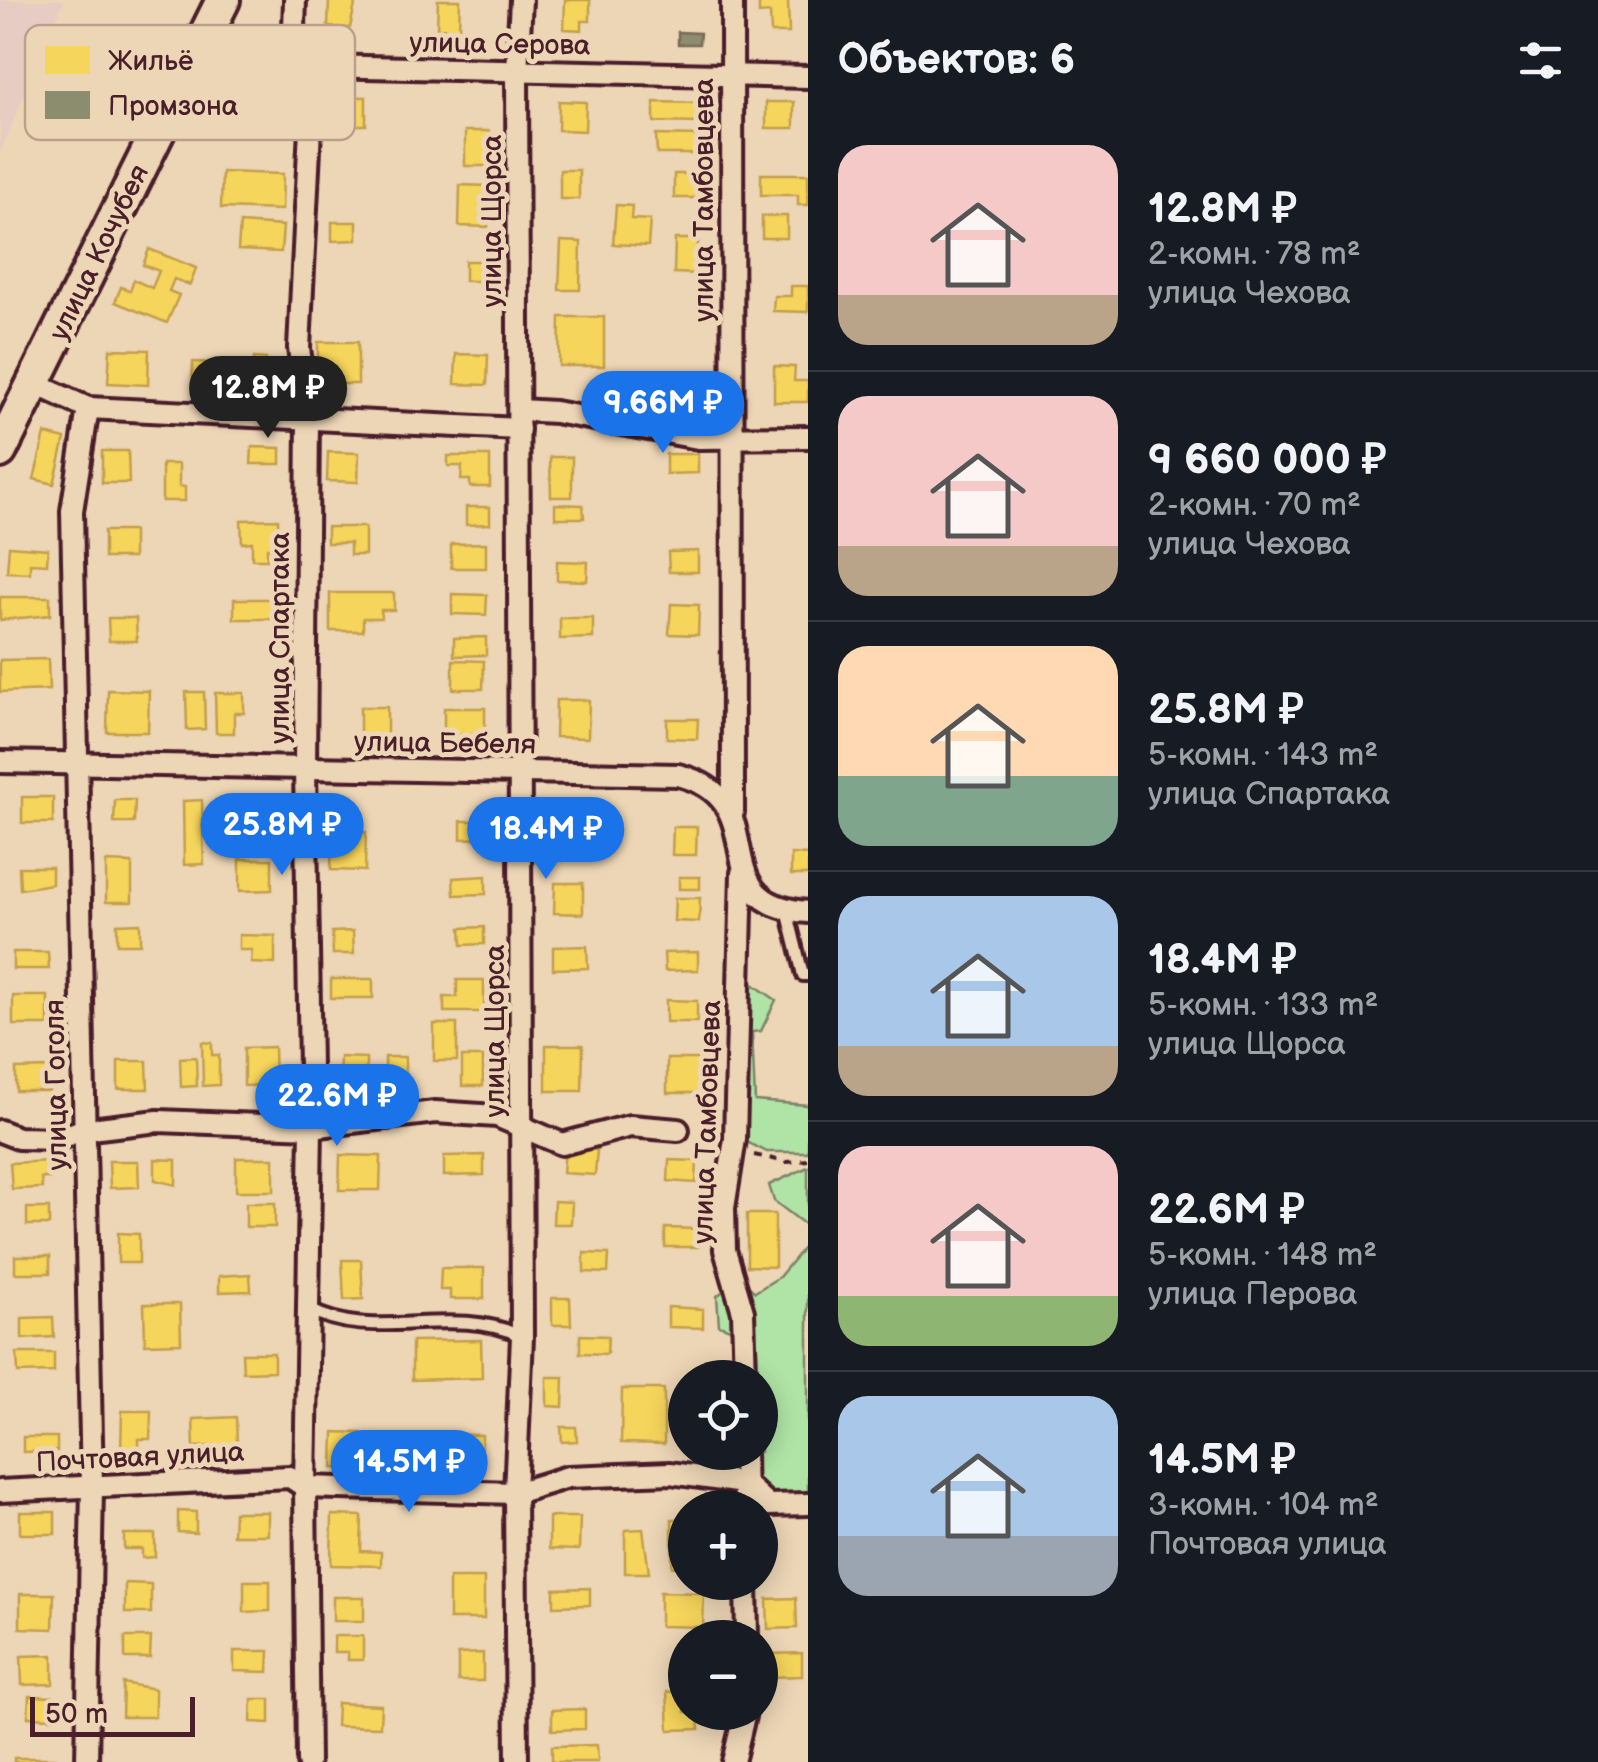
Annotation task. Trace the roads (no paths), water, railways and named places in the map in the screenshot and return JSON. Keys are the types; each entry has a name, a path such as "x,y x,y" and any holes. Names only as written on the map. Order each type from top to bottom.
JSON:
{"main road":[{"name":"улица Кочубея","path":"211,25 224,0"},
{"name":"улица Кочубея","path":"0,450 154,140"}],"street":[{"name":"улица Спартака","path":"294,25 295,0"},
{"name":"улица Щорса","path":"517,1762 516,1493 522,1337 522,1126 517,71 522,0"},
{"name":"улица Тамбовцева","path":"732,0 732,820"},
{"name":"улица Серова","path":"355,69 808,77"},
{"name":"улица Спартака","path":"308,1762 308,418 300,348 310,140"},
{"path":"33,384 88,408 308,418 519,420 731,440 808,437"},
{"name":"улица Гоголя","path":"87,1762 92,1488 72,511 88,408"},
{"name":"улица Бебеля","path":"0,762 678,776 706,782 724,796 742,867 752,887 768,902 797,911"},
{"name":"улица Тамбовцева","path":"742,867 735,1139 724,1208 725,1250 743,1312 744,1360"},
{"path":"0,1131 38,1140 158,1121 311,1126 435,1112 497,1116 538,1137 562,1144 630,1126 678,1130"},
{"path":"744,1470 744,1490"},
{"name":"Почтовая улица","path":"0,1490 290,1477 305,1487 516,1493 568,1477 670,1473 744,1483 768,1505 808,1504"},
{"path":"733,1762 741,1730"}],"lane":[{"path":"797,911 803,975 808,975"},
{"path":"308,1309 348,1324 480,1321 522,1337"}]}
